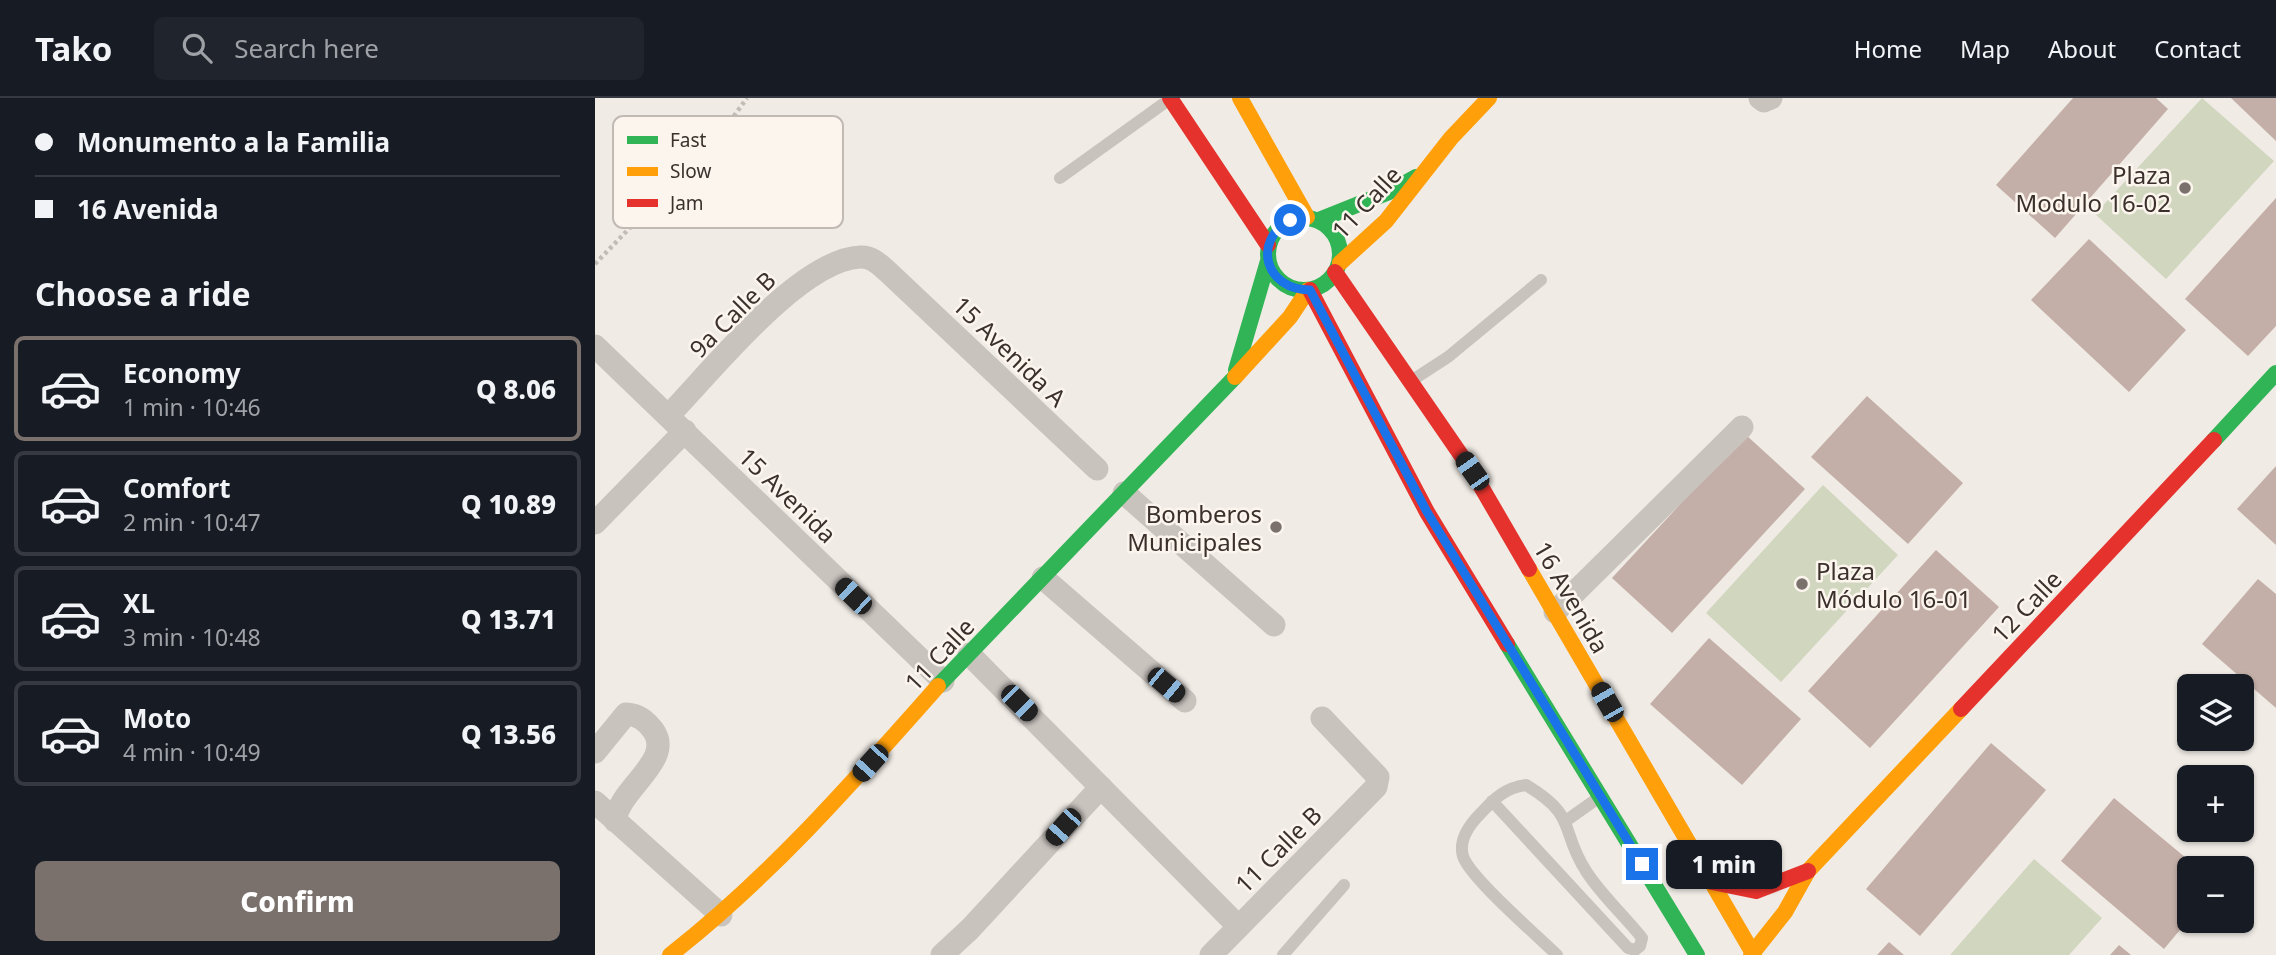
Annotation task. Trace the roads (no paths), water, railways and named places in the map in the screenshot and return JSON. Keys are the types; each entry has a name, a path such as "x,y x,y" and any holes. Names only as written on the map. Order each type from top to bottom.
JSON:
{"street":[{"path":"1170,98 1268,253 1282,284 1309,290 1329,280 1337,267 1337,238 1313,219 1240,98"},
{"name":"11 Calle","path":"1337,267 1386,221 1451,138 1489,98"},
{"path":"1760,98 1766,101 1771,98"},
{"name":"11 Calle","path":"1313,219 1389,192 1425,172"},
{"path":"1268,253 1283,224 1313,219"},
{"name":"11 Calle","path":"1234,376 1268,253"},
{"name":"15 Avenida A","path":"841,260 862,256 873,259 1097,470"},
{"name":"9a Calle B","path":"595,523 787,292 841,260"},
{"name":"16 Avenida","path":"1337,267 1472,471 1753,954"},
{"path":"1309,290 1427,512 1697,955"},
{"name":"11 Calle","path":"670,955 721,915 833,804 943,681 1203,412 1290,317 1309,290"},
{"name":"15 Avenida","path":"595,346 943,681"},
{"name":"12 Calle","path":"1753,954 1785,912 1808,871 2276,373"},
{"path":"1555,612 1742,427"},
{"path":"1124,493 1274,625"},
{"path":"1043,578 1185,701"},
{"path":"969,654 1238,926"},
{"path":"595,752 626,714 644,719 660,740 659,752 621,802 615,821"},
{"name":"11 Calle B","path":"1211,955 1376,787 1378,777 1322,718"},
{"path":"942,955 970,929 1101,787"},
{"path":"595,802 721,915"},
{"name":"12 Calle","path":"1711,882 1756,891 1808,871"}],"lane":[{"path":"1061,178 1170,98"},
{"path":"1411,381 1448,357 1541,280"},
{"path":"1492,801 1628,948 1635,950 1643,943 1642,938 1586,872 1567,820 1545,797 1526,785 1509,788 1492,801 1471,823 1463,837 1463,856 1476,874 1557,955"},
{"path":"1567,820 1601,796"},
{"path":"1283,955 1344,885"}],"place":[{"name":"Plaza Modulo 16-02","path":"2185,188"},
{"name":"Bomberos Municipales","path":"1276,527"},
{"name":"Plaza Módulo 16-01","path":"1802,584"}]}
